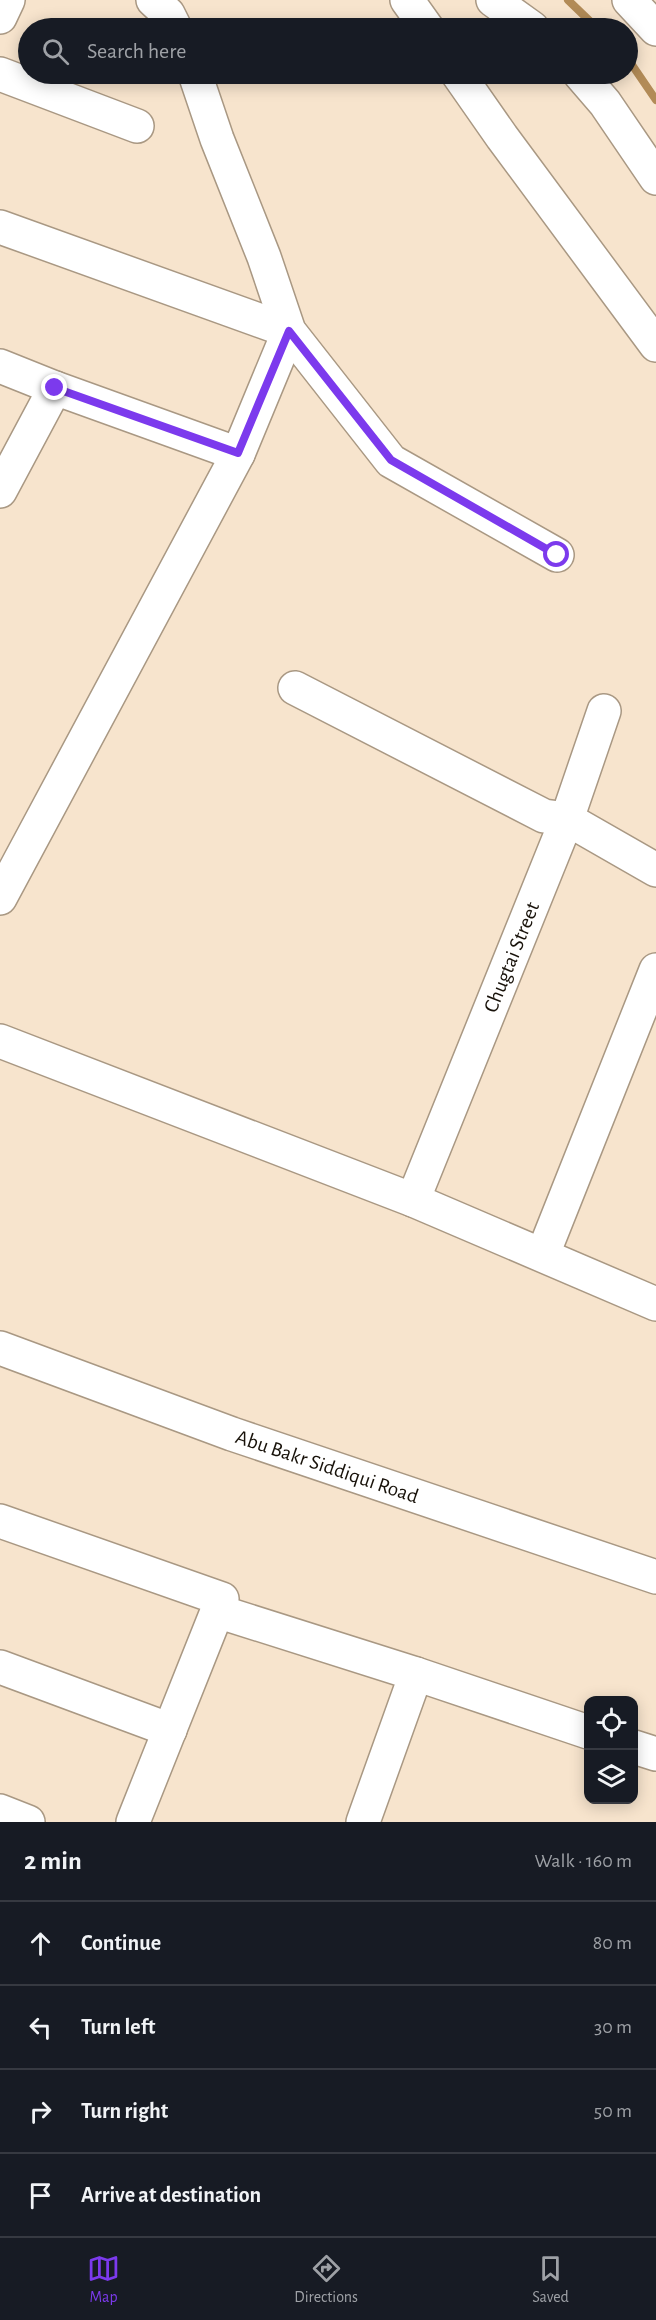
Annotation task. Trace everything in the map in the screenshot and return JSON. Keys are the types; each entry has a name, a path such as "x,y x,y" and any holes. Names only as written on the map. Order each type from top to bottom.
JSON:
{"street":[{"path":"153,0 170,18"},
{"path":"407,0 420,18"},
{"path":"493,0 518,18"},
{"path":"629,0 656,29"},
{"path":"0,74 18,81"},
{"path":"26,84 137,126"},
{"path":"198,84 217,139 264,257 289,331 391,460 557,555"},
{"path":"465,84 656,345"},
{"path":"589,84 605,103 656,178"},
{"path":"0,227 289,331"},
{"path":"0,898 238,453 289,331"},
{"path":"0,366 238,453"},
{"path":"0,491 55,388"},
{"path":"295,688 544,816 567,819 656,870"},
{"name":"Chugtai Street","path":"413,1200 567,819 604,711"},
{"path":"543,1254 656,970"},
{"path":"0,1041 413,1200 656,1304"},
{"name":"Abu Bakr Siddiqui Road","path":"0,1348 232,1434 656,1576"},
{"path":"0,1521 222,1599 133,1822"},
{"path":"217,1611 584,1731"},
{"path":"0,1667 170,1730"},
{"path":"363,1822 416,1674"},
{"path":"638,1749 656,1754"},
{"path":"0,1811 28,1822"}],"waterway":[{"path":"568,0 587,18"},
{"path":"638,74 656,100"}],"route":[{"path":"55,388 238,453 289,331 391,460 557,555"}]}
